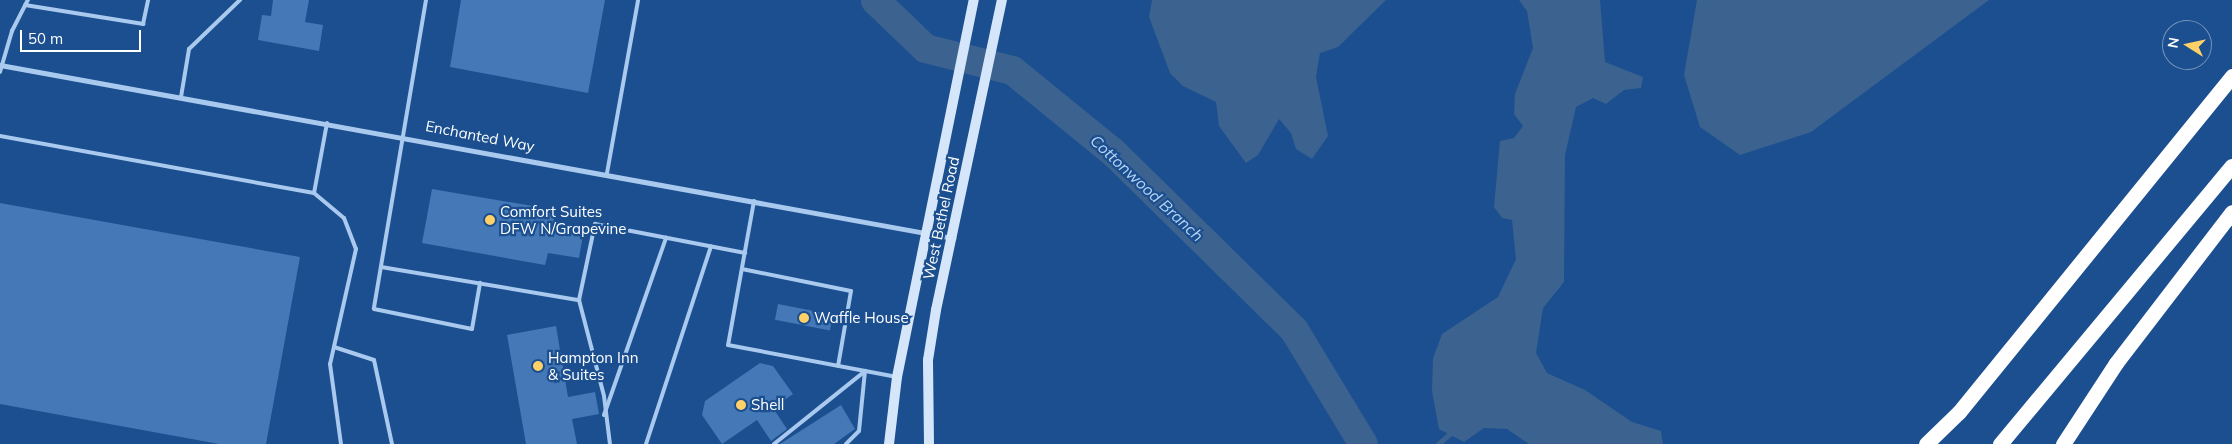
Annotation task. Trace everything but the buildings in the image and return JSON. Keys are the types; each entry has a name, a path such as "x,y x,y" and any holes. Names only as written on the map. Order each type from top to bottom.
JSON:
{"highway":[{"path":"1926,444 1959,412 2232,76"},
{"path":"2000,444 2232,166"},
{"path":"2063,444 2116,363 2232,212"}],"main road":[{"name":"West Bethel Road","path":"889,444 896,377 974,0"},
{"name":"West Bethel Road","path":"929,444 928,360 1002,3"}],"street":[{"name":"Enchanted Way","path":"1,65 402,134 953,238"}],"lane":[{"path":"0,72 1,65 28,0"},
{"path":"25,5 143,24 148,0"},
{"path":"181,97 190,50 240,0"},
{"path":"426,0 374,309 472,329 480,283"},
{"path":"607,173 638,0"},
{"path":"314,193 327,122"},
{"path":"0,136 314,193 344,218 356,249 330,364 341,444"},
{"path":"754,201 728,345 896,377"},
{"path":"610,444 579,300 595,224 745,253"},
{"path":"604,415 666,238"},
{"path":"646,444 711,246"},
{"path":"380,267 579,300"},
{"path":"742,269 851,291 838,366"},
{"path":"334,347 374,360 392,444"},
{"path":"774,444 866,372"},
{"path":"846,444 859,432 866,372"}],"water":[{"path":"1152,0 1386,0 1338,47 1320,53 1316,77 1328,136 1312,159 1296,149 1291,133 1279,119 1258,155 1246,163 1219,126 1216,102 1183,86 1170,73 1149,17"},
{"path":"1519,0 1600,0 1605,62 1643,77 1641,88 1624,90 1606,104 1593,98 1576,107 1565,155 1564,282 1543,308 1536,353 1547,373 1585,390 1632,422 1661,431 1663,444 1529,444 1507,429 1484,428 1464,442 1439,429 1432,391 1433,358 1442,334 1498,297 1516,259 1512,220 1502,218 1494,207 1500,141 1514,138 1523,126 1514,114 1515,94 1533,48 1527,11"},
{"path":"1697,0 1989,0 1811,132 1740,155 1700,127 1684,75"}],"waterway":[{"name":"Cottonwood Branch","path":"875,0 925,48 1012,70 1113,152 1294,330 1363,444"},
{"path":"1438,444 1453,431"}],"place":[{"name":"Comfort Suites DFW N/Grapevine","path":"490,220"},
{"name":"Waffle House","path":"804,318"},
{"name":"Hampton Inn & Suites","path":"538,366"},
{"name":"Shell","path":"741,405"}]}
